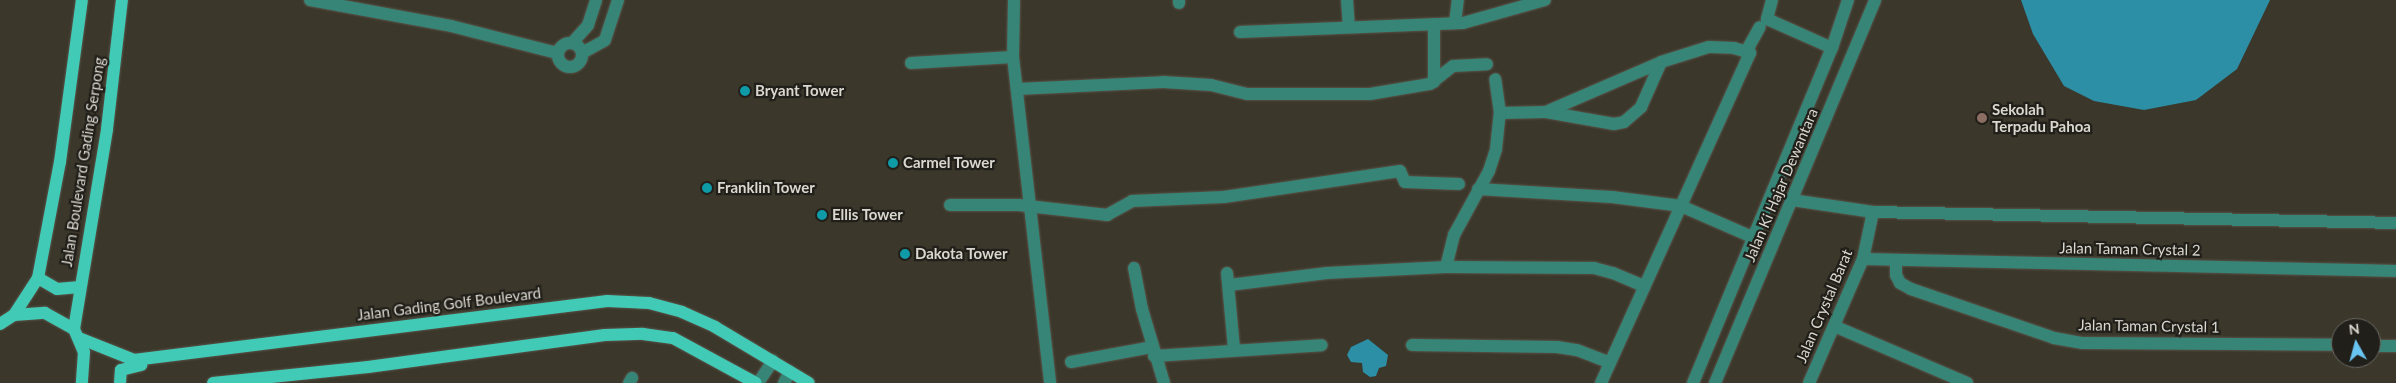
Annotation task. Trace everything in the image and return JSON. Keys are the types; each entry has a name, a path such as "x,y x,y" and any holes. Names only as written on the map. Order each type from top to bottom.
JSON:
{"main road":[{"name":"Jalan Boulevard Gading Serpong","path":"14,315 38,278 60,162 82,0"},
{"name":"Jalan Boulevard Gading Serpong","path":"76,334 80,286 107,129 122,0"},
{"path":"38,278 57,289 80,286"},
{"name":"Jalan Gading Golf Boulevard","path":"14,315 45,313 76,334 134,360 607,301 649,303 682,312 715,327 809,383"},
{"path":"0,324 14,315"},
{"path":"76,334 86,366 82,383"},
{"path":"213,383 368,367 605,335 642,334 674,338 757,383"},
{"path":"120,383 120,370 125,367 181,359 187,353"}],"street":[{"path":"310,0 451,26 557,52"},
{"path":"557,52 563,45 572,43 588,25 596,0"},
{"path":"582,53 597,47 610,31 618,0"},
{"path":"1014,0 1013,57 1050,383"},
{"path":"1347,0 1349,26"},
{"path":"1455,23 1458,0"},
{"path":"1240,32 1455,23 1545,0"},
{"path":"1772,0 1767,19 1832,48"},
{"name":"Jalan Ki Hajar Dewantara","path":"1693,383 1832,48 1848,0"},
{"name":"Jalan Ki Hajar Dewantara","path":"1715,383 1875,0"},
{"path":"1434,24 1434,82"},
{"path":"1747,50 1760,27"},
{"path":"572,43 582,53"},
{"path":"1546,112 1661,62 1709,47 1747,50"},
{"path":"1601,383 1608,362 1750,58 1747,50"},
{"path":"557,52 559,62 572,67 580,62 582,53"},
{"path":"911,63 1013,57"},
{"path":"1500,113 1546,112 1614,124 1624,122 1641,107 1661,62"},
{"path":"1017,90 1163,82 1211,85 1247,94 1326,96 1370,94 1434,82 1453,66 1487,64"},
{"path":"1446,267 1454,235 1489,171 1496,149 1500,113 1495,79"},
{"path":"950,205 1030,206 1107,214 1132,201 1224,197 1400,171 1405,182 1458,184"},
{"path":"1478,189 1612,197 1681,206 1752,237"},
{"path":"1792,200 1873,212 2396,223"},
{"name":"Jalan Crystal Barat","path":"1810,383 1863,259 1873,212"},
{"name":"Jalan Taman Crystal 2","path":"1863,259 2396,271"},
{"name":"Jalan Taman Crystal 1","path":"1896,261 1896,274 1900,283 1911,289 2054,338 2083,343 2331,345"},
{"path":"1234,349 1228,279 1446,267 1594,268 1613,272 1643,286"},
{"path":"1134,268 1153,352 1164,383"},
{"path":"1834,326 1967,383"},
{"path":"1071,362 1153,352 1322,344"},
{"path":"1412,345 1557,347 1577,350 1608,362"},
{"path":"2381,346 2396,346"},
{"path":"757,383 773,361"},
{"path":"784,383 790,371"}],"water":[{"path":"2021,0 2270,0 2237,69 2196,100 2144,110 2094,101 2064,86 2033,34"},
{"path":"1368,339 1388,355 1386,366 1379,368 1376,376 1370,377 1363,372 1362,363 1351,362 1347,355 1351,347"}],"place":[{"name":"Bryant Tower","path":"745,91"},
{"name":"Sekolah Terpadu Pahoa","path":"1982,118"},
{"name":"Carmel Tower","path":"893,163"},
{"name":"Franklin Tower","path":"707,188"},
{"name":"Ellis Tower","path":"822,215"},
{"name":"Dakota Tower","path":"905,254"}]}
